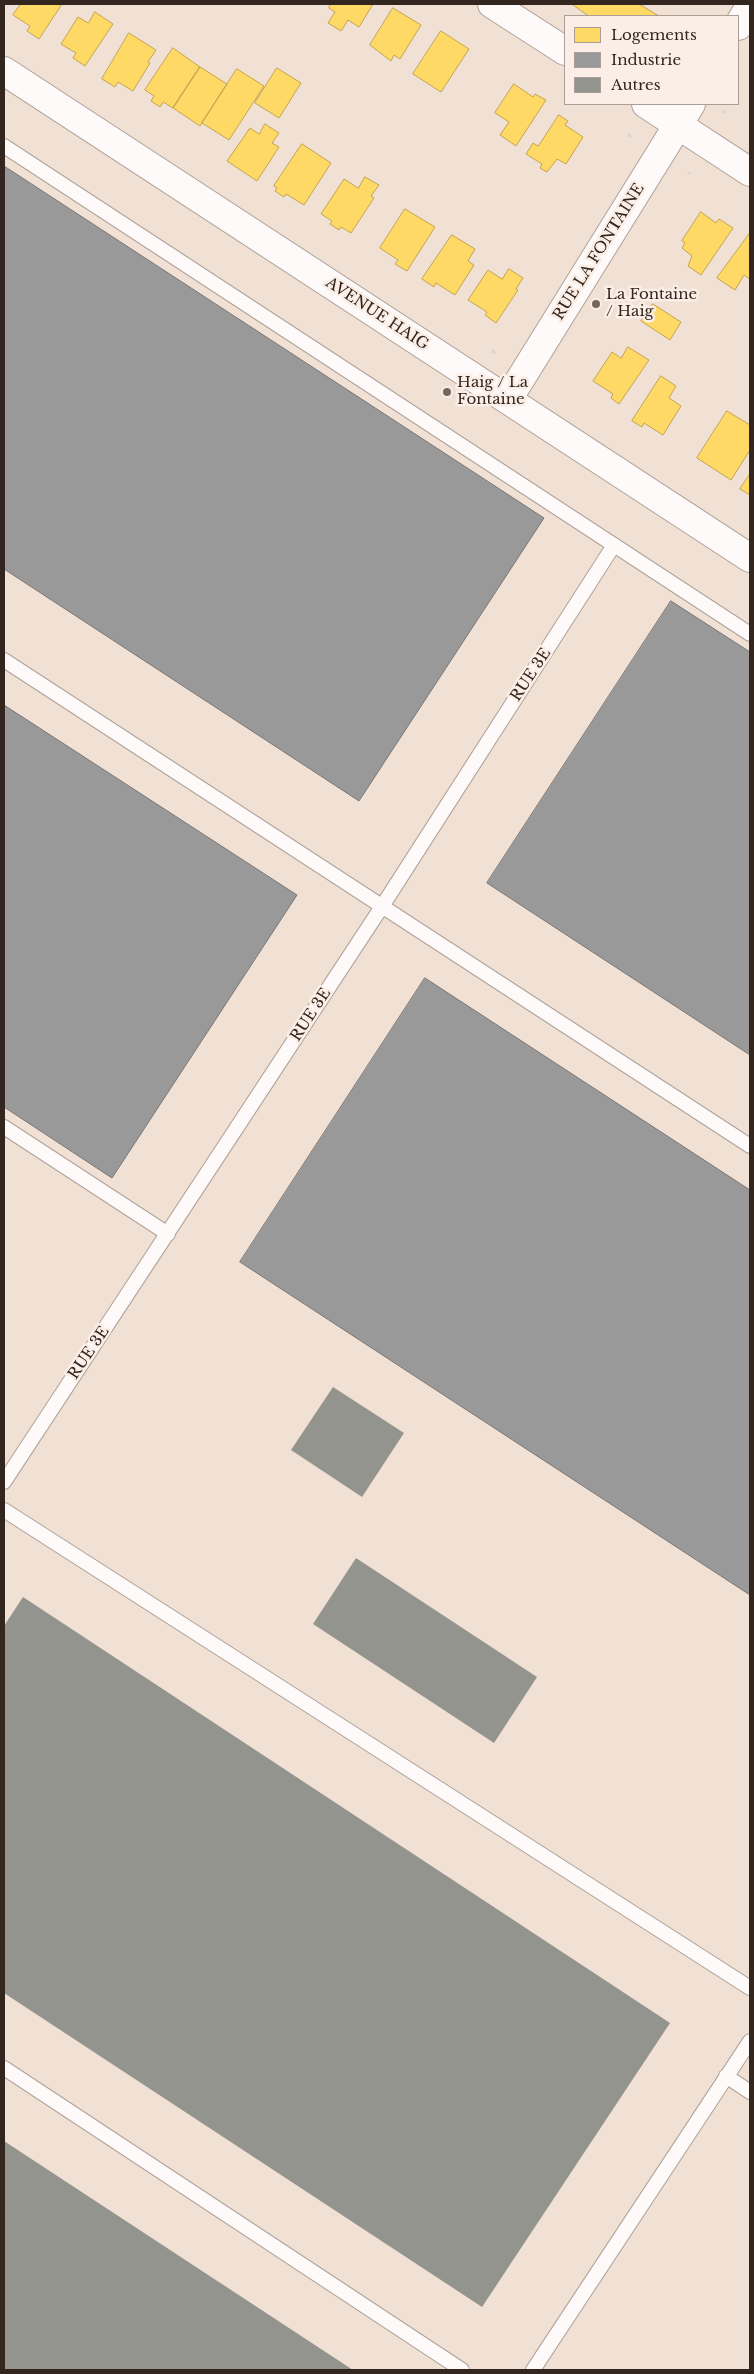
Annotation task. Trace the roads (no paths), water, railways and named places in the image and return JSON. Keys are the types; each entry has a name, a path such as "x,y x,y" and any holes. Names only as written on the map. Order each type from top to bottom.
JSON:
{"street":[{"path":"492,4 564,50"},
{"path":"739,24 750,6"},
{"name":"AVENUE HAIG","path":"4,71 750,558"},
{"path":"650,105 684,114 750,172"},
{"name":"RUE LA FONTAINE","path":"508,399 684,114"}],"lane":[{"path":"4,146 750,634"},
{"name":"RUE 3E","path":"4,1482 381,908 614,545"},
{"path":"4,660 381,908 750,1146"},
{"path":"4,1127 168,1234"},
{"path":"4,1510 750,1988"},
{"path":"533,2370 750,2041"},
{"path":"4,2068 462,2370"},
{"path":"726,2076 750,2092"}],"place":[{"name":"La Fontaine / Haig","path":"596,304"},
{"name":"Haig / La Fontaine","path":"447,392"}]}
